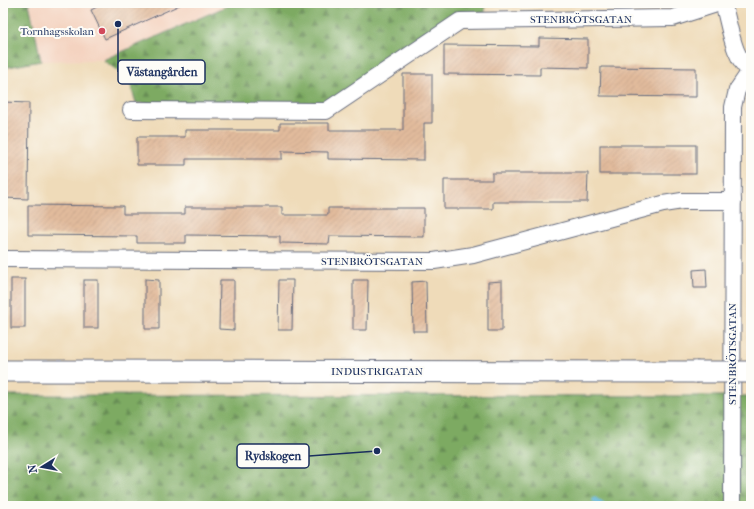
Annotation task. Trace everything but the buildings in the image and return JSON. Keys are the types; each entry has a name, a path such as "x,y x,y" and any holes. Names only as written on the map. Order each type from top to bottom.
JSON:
{"main road":[{"name":"INDUSTRIGATAN","path":"3,371 751,372"}],"street":[{"name":"STENBRÖTSGATAN","path":"131,110 326,111 460,21 673,18 722,3 738,54 742,63 751,71 734,96 732,506"},
{"name":"STENBRÖTSGATAN","path":"3,259 412,262 447,260 663,204 682,201 733,201"}],"shaded area":[{"name":"Tornhagsskolan","path":"29,3 234,3 103,60 41,61"}],"green space":[{"path":"3,3 29,3 41,61 3,68"},
{"path":"234,3 485,3 485,13 459,13 327,104 136,103 129,79 103,60"},
{"path":"3,395 751,396 751,506 3,506"}],"waterway":[{"path":"595,500 603,506"}],"place":[{"name":"Västangården","path":"118,24"},
{"name":"Tornhagsskolan","path":"102,31"},
{"name":"Rydskogen","path":"377,451"}]}
